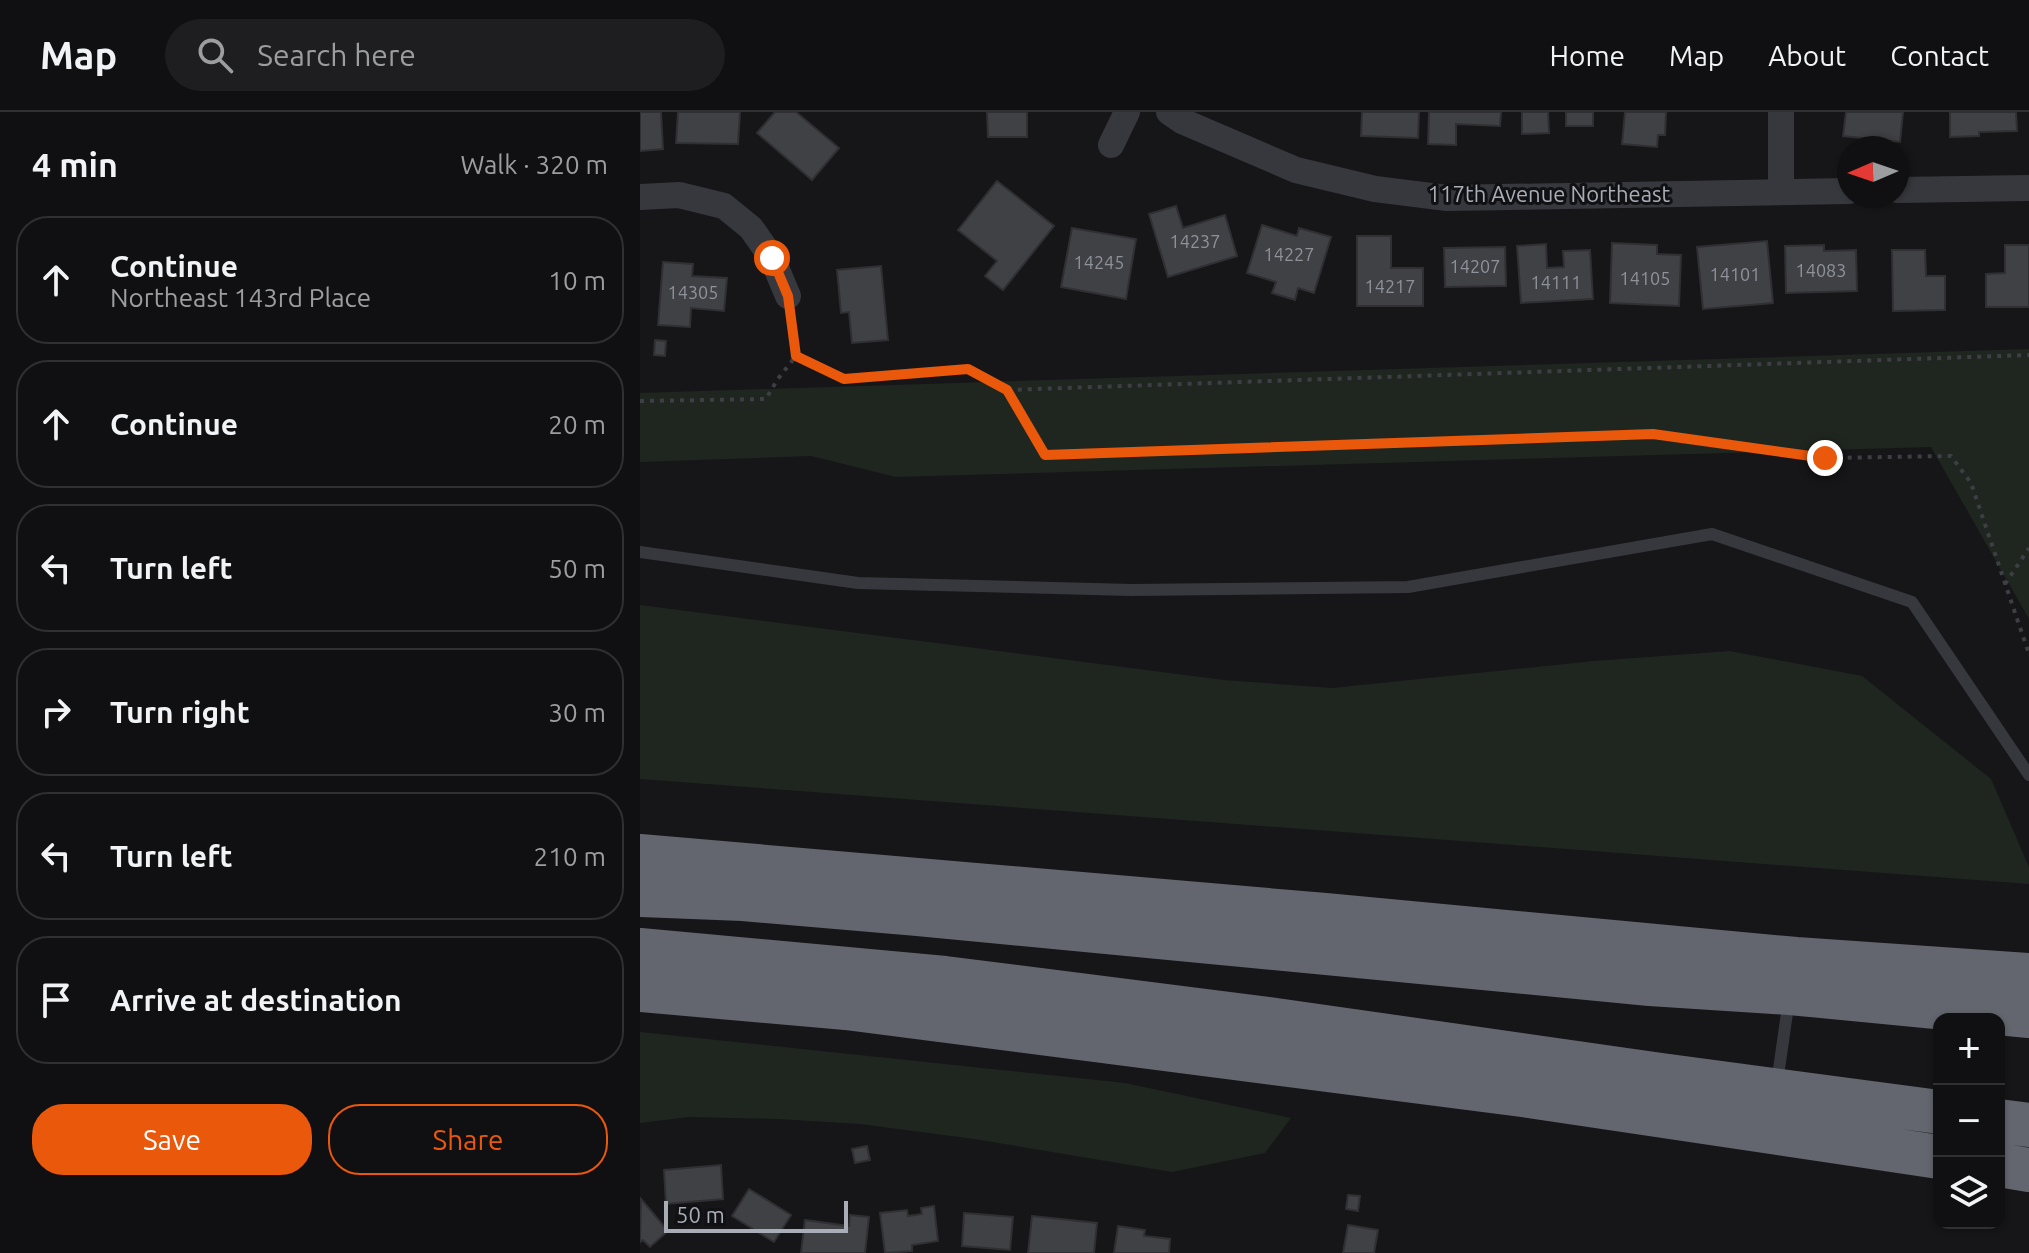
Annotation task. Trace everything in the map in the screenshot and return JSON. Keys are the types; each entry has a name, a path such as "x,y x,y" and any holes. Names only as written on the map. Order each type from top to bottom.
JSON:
{"highway":[{"path":"640,856 1796,959 2029,975"},
{"path":"651,892 902,912 1650,984 1790,993 2029,1016"},
{"path":"640,950 945,978 1269,1019 1933,1111"},
{"path":"640,990 846,1008 1522,1095 1933,1153"},
{"path":"2005,1122 2029,1125"},
{"path":"2005,1144 2029,1147"},
{"path":"2005,1166 2029,1170"}],"street":[{"path":"1111,145 1127,112"},
{"name":"117th Avenue Northeast","path":"1169,112 1182,121 1296,170 1375,189 1447,198 1837,191"},
{"path":"1781,112 1781,192"},
{"path":"1909,190 2029,188"},
{"path":"640,197 679,195 724,206 751,228 772,258 788,296"}],"lane":[{"path":"640,552 858,583 1131,590 1408,587 1712,534 1912,602 2029,775"},
{"path":"1775,1090 1790,993"}],"path":[{"path":"640,401 766,399 796,356 788,296"},
{"path":"796,356 844,379 968,369 1007,390 2029,355"},
{"path":"1007,390 1045,455 1653,434 1825,458 1951,456 1971,483 2029,654"},
{"path":"2005,584 2029,548"}],"shaded area":[{"path":"2029,349 2029,619 1931,447 896,477 811,456 640,462 640,393"},
{"path":"640,605 1224,680 1332,688 1594,661 1730,651 1862,676 1991,779 2029,867 2029,884 640,779"},
{"path":"640,1032 1125,1083 1291,1118 1265,1153 1172,1172 974,1139 860,1124 689,1117 640,1123"}],"building":[{"path":"640,112 661,112 663,149 640,151"},
{"path":"678,112 740,112 738,144 676,143"},
{"path":"775,112 796,112 839,148 812,180 757,133"},
{"path":"987,112 1027,112 1027,137 988,137"},
{"path":"1362,112 1419,112 1418,138 1361,136"},
{"path":"1429,112 1501,112 1500,126 1456,124 1456,145 1428,144"},
{"path":"1522,112 1548,112 1549,133 1522,134"},
{"path":"1566,112 1593,112 1593,126 1566,126"},
{"path":"1625,112 1666,112 1665,135 1658,135 1657,147 1622,144"},
{"path":"1846,112 1903,112 1901,136 1843,136"},
{"path":"1950,112 2016,112 2017,131 1950,137"},
{"path":"997,181 1054,226 1003,290 985,276 997,261 958,230"},
{"path":"1176,206 1183,228 1225,215 1237,256 1168,277 1149,214"},
{"path":"1262,225 1297,236 1299,228 1331,237 1314,293 1298,288 1295,300 1272,293 1276,282 1247,273"},
{"path":"1072,228 1136,239 1126,299 1061,287"},
{"path":"1357,236 1391,236 1391,268 1423,268 1423,306 1357,306"},
{"path":"1767,241 1773,303 1703,309 1697,247"},
{"path":"1612,243 1657,245 1657,254 1681,255 1679,306 1610,303"},
{"path":"1546,244 1547,268 1564,267 1563,251 1590,250 1593,299 1521,303 1517,246"},
{"path":"1824,245 1824,251 1856,250 1857,291 1786,293 1785,246"},
{"path":"2005,245 2029,245 2029,307 1986,307 1986,274 2005,273"},
{"path":"1505,247 1506,286 1445,287 1444,248"},
{"path":"1892,250 1925,250 1926,276 1945,276 1945,310 1893,311"},
{"path":"663,262 693,264 692,276 727,278 724,311 691,308 690,327 658,325"},
{"path":"881,266 888,340 852,343 849,312 841,313 837,270"},
{"path":"655,340 666,341 665,356 654,355"},
{"path":"867,1146 870,1160 855,1163 852,1149"},
{"path":"721,1165 723,1199 666,1204 664,1170"},
{"path":"749,1189 791,1215 774,1242 732,1216"},
{"path":"1348,1195 1360,1196 1358,1211 1346,1209"},
{"path":"641,1199 668,1231 650,1247 643,1240 640,1242"},
{"path":"934,1206 938,1241 912,1245 912,1251 885,1253 880,1213 907,1210 908,1216 922,1214 921,1208"},
{"path":"964,1213 1013,1217 1010,1250 962,1246"},
{"path":"850,1215 869,1217 865,1253 801,1253 805,1220 849,1226"},
{"path":"1032,1216 1097,1223 1094,1253 1028,1253"},
{"path":"1348,1225 1378,1230 1374,1253 1343,1253"},
{"path":"1118,1226 1145,1230 1144,1236 1170,1239 1169,1253 1114,1253"}],"route":[{"path":"772,258 788,296 796,356 844,379 968,369 1007,390 1045,455 1653,434 1825,458"}]}
